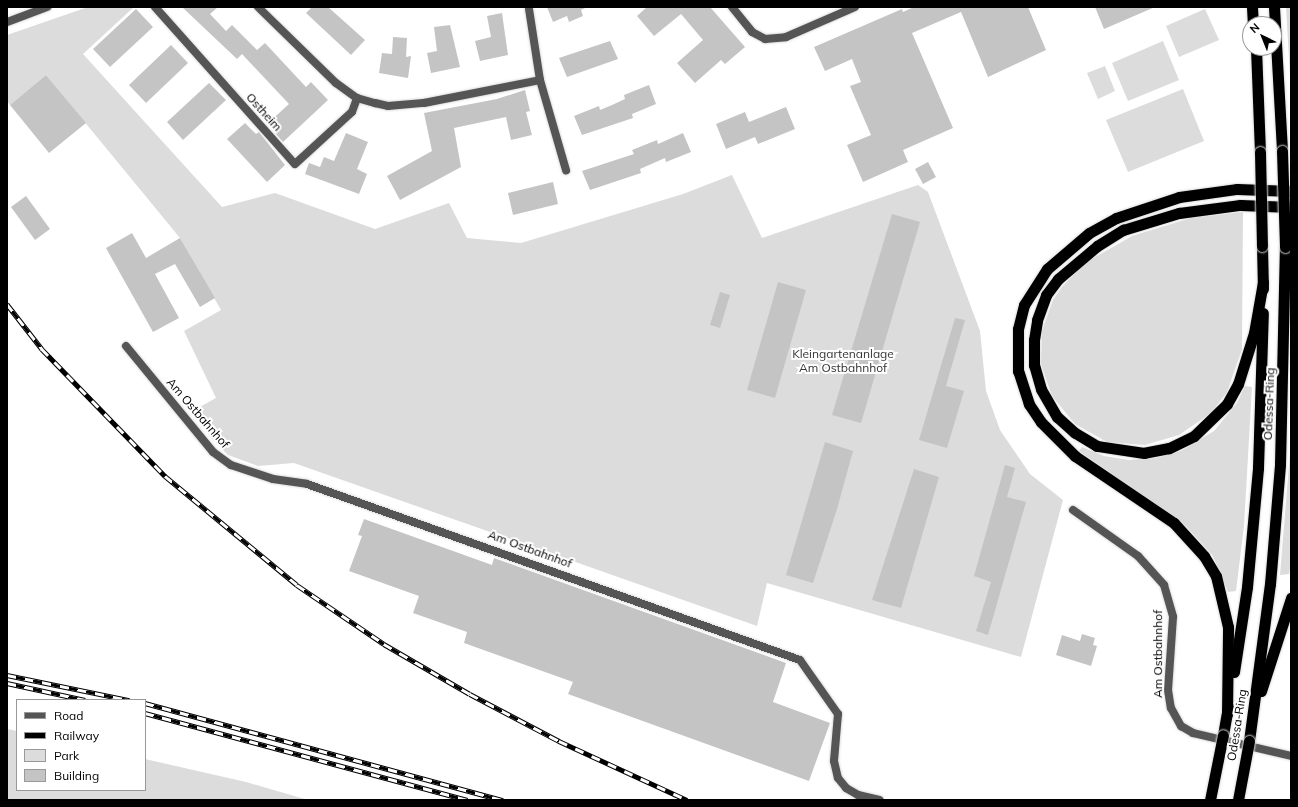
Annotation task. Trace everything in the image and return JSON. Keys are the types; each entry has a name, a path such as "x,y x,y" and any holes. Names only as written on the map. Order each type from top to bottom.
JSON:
{"highway":[{"name":"Odessa-Ring","path":"1238,800 1249,741 1270,584 1280,464 1284,247 1282,151 1274,7"},
{"name":"Odessa-Ring","path":"1210,800 1227,714 1247,587 1258,468 1263,369 1263,282 1256,56"},
{"path":"1227,714 1228,627 1216,576 1204,556 1179,528 1075,456 1041,422 1029,404 1018,370 1018,329 1024,305 1047,269 1089,233 1116,218 1179,197 1237,189 1291,191"},
{"path":"1263,282 1254,333 1238,384 1227,404 1194,436 1169,448 1144,453 1097,446 1075,433 1057,417 1041,389 1034,365 1034,340 1042,307 1058,279 1097,246 1123,230 1179,213 1240,205 1291,207"},
{"path":"1252,716 1291,598"}],"street":[{"path":"7,22 47,7"},
{"name":"Ostheim","path":"155,7 295,164 352,112 357,98"},
{"path":"258,7 336,83 357,98 388,106 407,105 540,80"},
{"path":"732,7 752,32 765,39 786,37 855,7"},
{"path":"529,9 540,80 566,170"},
{"name":"Am Ostbahnhof","path":"126,346 213,452 231,465 273,479 307,484 800,660 838,714 834,761 838,778 846,788 858,794 879,800"},
{"name":"Am Ostbahnhof","path":"1073,510 1138,556 1164,585 1173,617 1168,690 1171,708 1181,726 1193,733 1291,756"}],"green space":[{"name":"Kleingartenanlage Am Ostbahnhof","path":"88,7 134,7 83,54 222,207 275,193 375,229 449,203 467,238 521,243 683,194 732,175 762,238 918,185 928,192 980,331 986,391 1000,430 1030,474 1063,500 1021,657 767,583 757,626 294,463 258,466 228,455 209,436 194,410 216,398 184,331 221,310 180,238 46,75 10,105 7,101 7,35"},
{"path":"1286,7 1291,7 1291,93"},
{"path":"1205,9 1219,40 1179,57 1166,26"},
{"path":"1163,41 1179,80 1128,101 1112,63"},
{"path":"1105,66 1115,91 1098,99 1087,73"},
{"path":"1183,89 1204,141 1128,172 1106,120"},
{"path":"1243,212 1242,349 1227,392 1211,413 1179,435 1145,445 1107,442 1075,424 1052,396 1041,364 1042,331 1053,300 1062,287 1085,263 1132,236 1191,218"},
{"path":"1245,386 1252,387 1244,526 1236,591 1228,592 1213,556 1186,526 1079,451 1082,447 1104,456 1129,460 1156,458 1181,451 1214,431 1237,403"},
{"path":"1291,441 1291,563 1289,574 1280,575"},
{"path":"7,729 16,731 16,791 146,791 146,759 246,782 308,800 7,800"}],"building":[{"path":"182,7 218,7 210,14 226,31 232,25 257,50 265,43 306,87 311,82 328,100 283,142 267,124 289,104 242,54 237,59"},
{"path":"312,7 328,7 365,40 351,55 306,13"},
{"path":"547,7 587,7 581,10 583,16 569,22 567,16 553,22"},
{"path":"647,7 710,7 745,47 725,64 721,60 695,83 677,63 703,40 681,14 654,36 637,16"},
{"path":"914,7 1028,7 1046,50 988,77 961,12 912,33 953,128 903,150 908,162 863,182 847,145 871,135 850,86 861,82 852,59 825,71 814,47 902,9 903,12"},
{"path":"1095,7 1155,7 1104,29"},
{"path":"136,9 153,27 110,67 93,49"},
{"path":"502,13 508,55 480,61 475,41 491,37 487,16"},
{"path":"450,25 460,67 431,73 427,53 437,51 434,27"},
{"path":"393,37 407,38 406,57 411,56 408,78 379,73 382,53 392,54"},
{"path":"610,41 618,59 567,77 559,58"},
{"path":"171,45 188,63 146,103 129,85"},
{"path":"46,75 86,123 49,153 10,105"},
{"path":"209,83 226,100 183,140 167,122"},
{"path":"649,85 656,104 632,114 633,118 582,135 574,116 599,106 600,110 625,99 624,95"},
{"path":"525,90 530,111 526,112 532,135 511,140 506,117 454,128 461,167 400,200 387,176 432,151 424,113 497,99"},
{"path":"786,107 795,129 758,144 755,137 726,149 716,124 745,112 749,122"},
{"path":"245,123 256,134 259,132 285,165 267,182 227,139"},
{"path":"346,133 368,142 357,169 367,174 359,194 305,174 309,163 320,167 324,157 334,161"},
{"path":"683,133 691,152 666,162 665,158 640,169 641,173 590,190 582,171 634,154 632,150 657,140 658,144"},
{"path":"928,162 936,177 923,184 915,169"},
{"path":"553,182 558,204 513,215 508,193"},
{"path":"26,196 50,229 35,240 11,207"},
{"path":"892,214 920,222 861,423 832,415"},
{"path":"132,233 146,258 180,238 215,298 200,307 175,264 155,274 179,318 153,332 106,248"},
{"path":"778,282 806,290 775,398 747,390"},
{"path":"720,292 730,295 720,328 710,325"},
{"path":"955,318 965,320 946,386 964,391 947,448 919,440"},
{"path":"825,442 853,451 837,509 813,583 786,575"},
{"path":"1005,465 1015,468 1007,497 1026,502 988,635 976,631 991,582 974,576"},
{"path":"914,469 939,477 901,608 872,600"},
{"path":"364,519 492,565 494,558 786,663 773,702 830,723 809,781 568,694 573,682 464,643 467,632 413,613 419,596 349,571 362,536 358,535"},
{"path":"1082,634 1095,638 1093,645 1097,646 1091,666 1056,655 1062,635 1080,641"}],"railway":[{"path":"7,304 42,349 165,476 297,585 384,644 470,694 559,741 687,800"},
{"path":"7,675 124,699"},
{"path":"7,683 80,699"},
{"path":"146,703 503,800"},
{"path":"146,713 467,800"}]}
